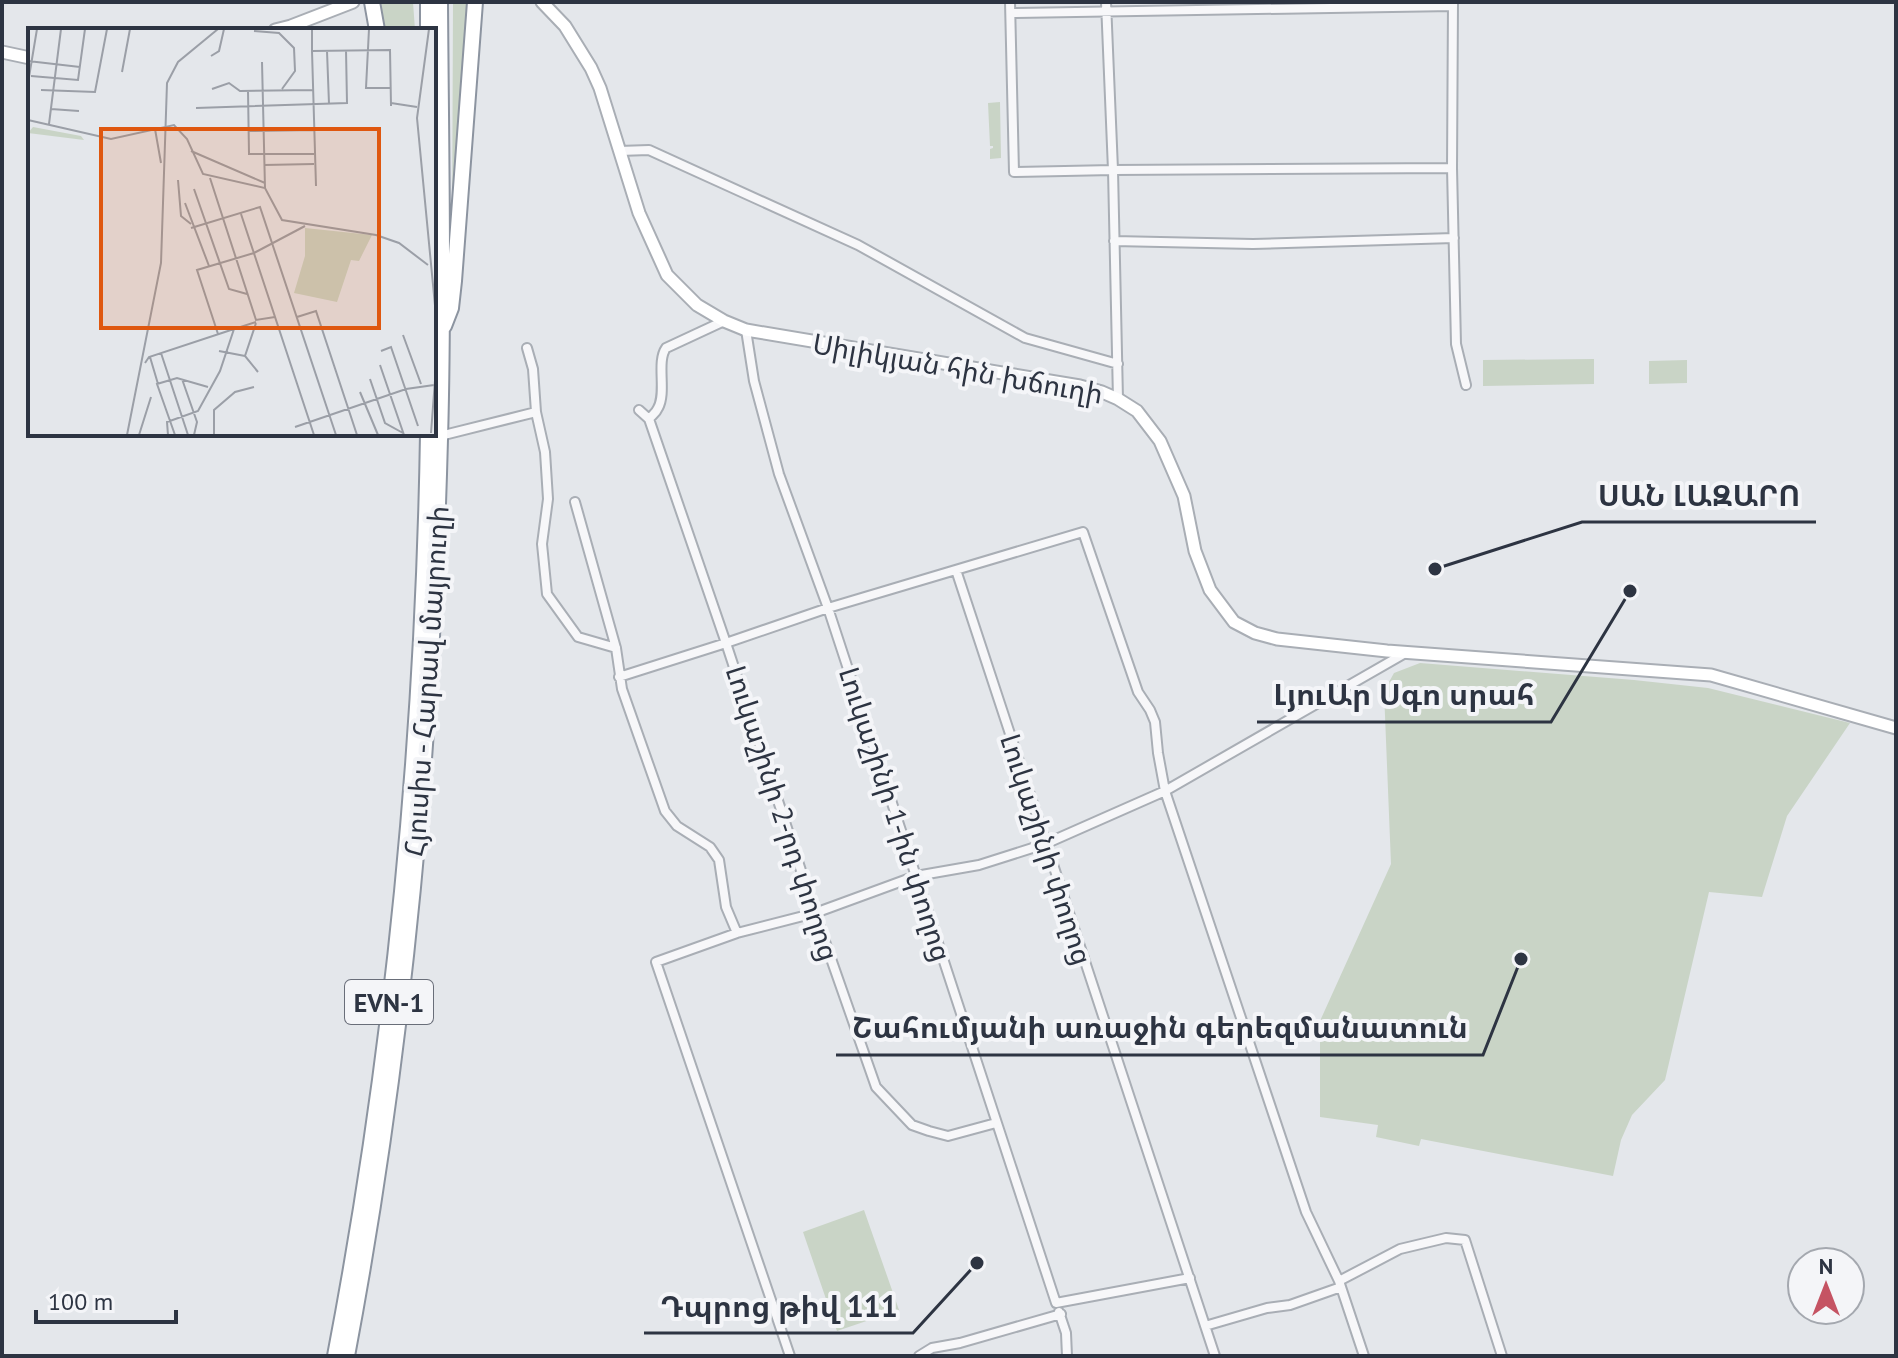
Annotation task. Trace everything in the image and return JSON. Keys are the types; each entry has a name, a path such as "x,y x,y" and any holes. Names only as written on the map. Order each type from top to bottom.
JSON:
{"highway":[{"path":"372,2 377,28"},
{"path":"441,334 451,308 475,2"},
{"name":"Հյուսիս - Հարավ մայրուղի","path":"436,134 441,334 436,406"},
{"name":"Հյուսիս - Հարավ մայրուղի","path":"335,1356 359,1218 398,922 417,709 434,436"},
{"name":"Հյուսիս - Հարավ մայրուղի","path":"347,1356 382,1147 410,915 430,684 434,436"}],"street":[{"path":"283,28 353,2"},
{"name":"Սիլիկյան հին խճուղի","path":"542,2 565,26 591,68 639,213 667,275 697,305 746,330 1080,386 1118,399 1137,411 1160,441 1184,496 1195,551 1210,590 1234,622 1255,633 1277,639 1711,675 1896,728"},
{"path":"1010,2 1014,172 1452,168"},
{"path":"1011,13 1106,7 1453,4 1452,168 1456,344 1466,385"},
{"path":"1106,7 1118,399"},
{"path":"2,52 28,58"},
{"path":"619,151 649,150 858,245 1025,338 1118,364"},
{"path":"1114,241 1253,244 1454,238"},
{"path":"649,419 659,408 662,354 666,348 724,321"},
{"name":"Լուկաշինի 1-ին փողոց","path":"746,330 754,381 779,474 828,608 1061,1314 1067,1356"},
{"path":"527,348 545,452 548,499 542,544 547,594 578,637 616,648"},
{"name":"Լուկաշինի 2-րդ փողոց","path":"639,410 649,419 876,1087 912,1125 929,1131 948,1136 996,1123"},
{"path":"436,435 536,412"},
{"path":"575,502 616,648 619,677 665,811 677,826 710,847 719,860 726,907 737,933"},
{"path":"619,677 828,608 1083,532 1138,692 1155,722 1165,791 1306,1212 1340,1284 1364,1356"},
{"name":"Լուկաշինի փողոց","path":"956,570 1215,1356"},
{"path":"790,1356 656,962 737,933 815,913 916,876 979,865 1045,844 1165,791 1408,652"},
{"path":"1205,1326 1267,1308 1290,1305 1340,1284 1400,1249 1446,1238 1465,1240 1502,1356"},
{"path":"1056,1303 1190,1278"},
{"path":"919,1356 932,1348 1061,1314"}],"green space":[{"path":"381,2 413,2 415,28 383,28"},
{"path":"453,2 471,2 452,244"},
{"path":"1000,102 1001,158 990,159 993,146 990,146 988,103"},
{"path":"1594,359 1594,384 1483,386 1483,360"},
{"path":"1687,360 1687,383 1649,384 1649,361"},
{"path":"1420,663 1708,688 1850,723 1787,816 1762,897 1709,892 1665,1080 1632,1115 1621,1140 1613,1176 1421,1139 1419,1146 1376,1137 1378,1125 1320,1117 1320,1021 1391,864 1384,691 1394,673"},
{"path":"864,1210 899,1310 837,1331 803,1232"}],"place":[{"name":"ՍԱՆ ԼԱԶԱՐՈ","path":"1435,569"},
{"name":"ԼյուԱր Սգո սրահ","path":"1630,591"},
{"name":"Շահումյանի առաջին գերեզմանատուն","path":"1521,959"},
{"name":"Դպրոց թիվ 111","path":"977,1263"}]}
